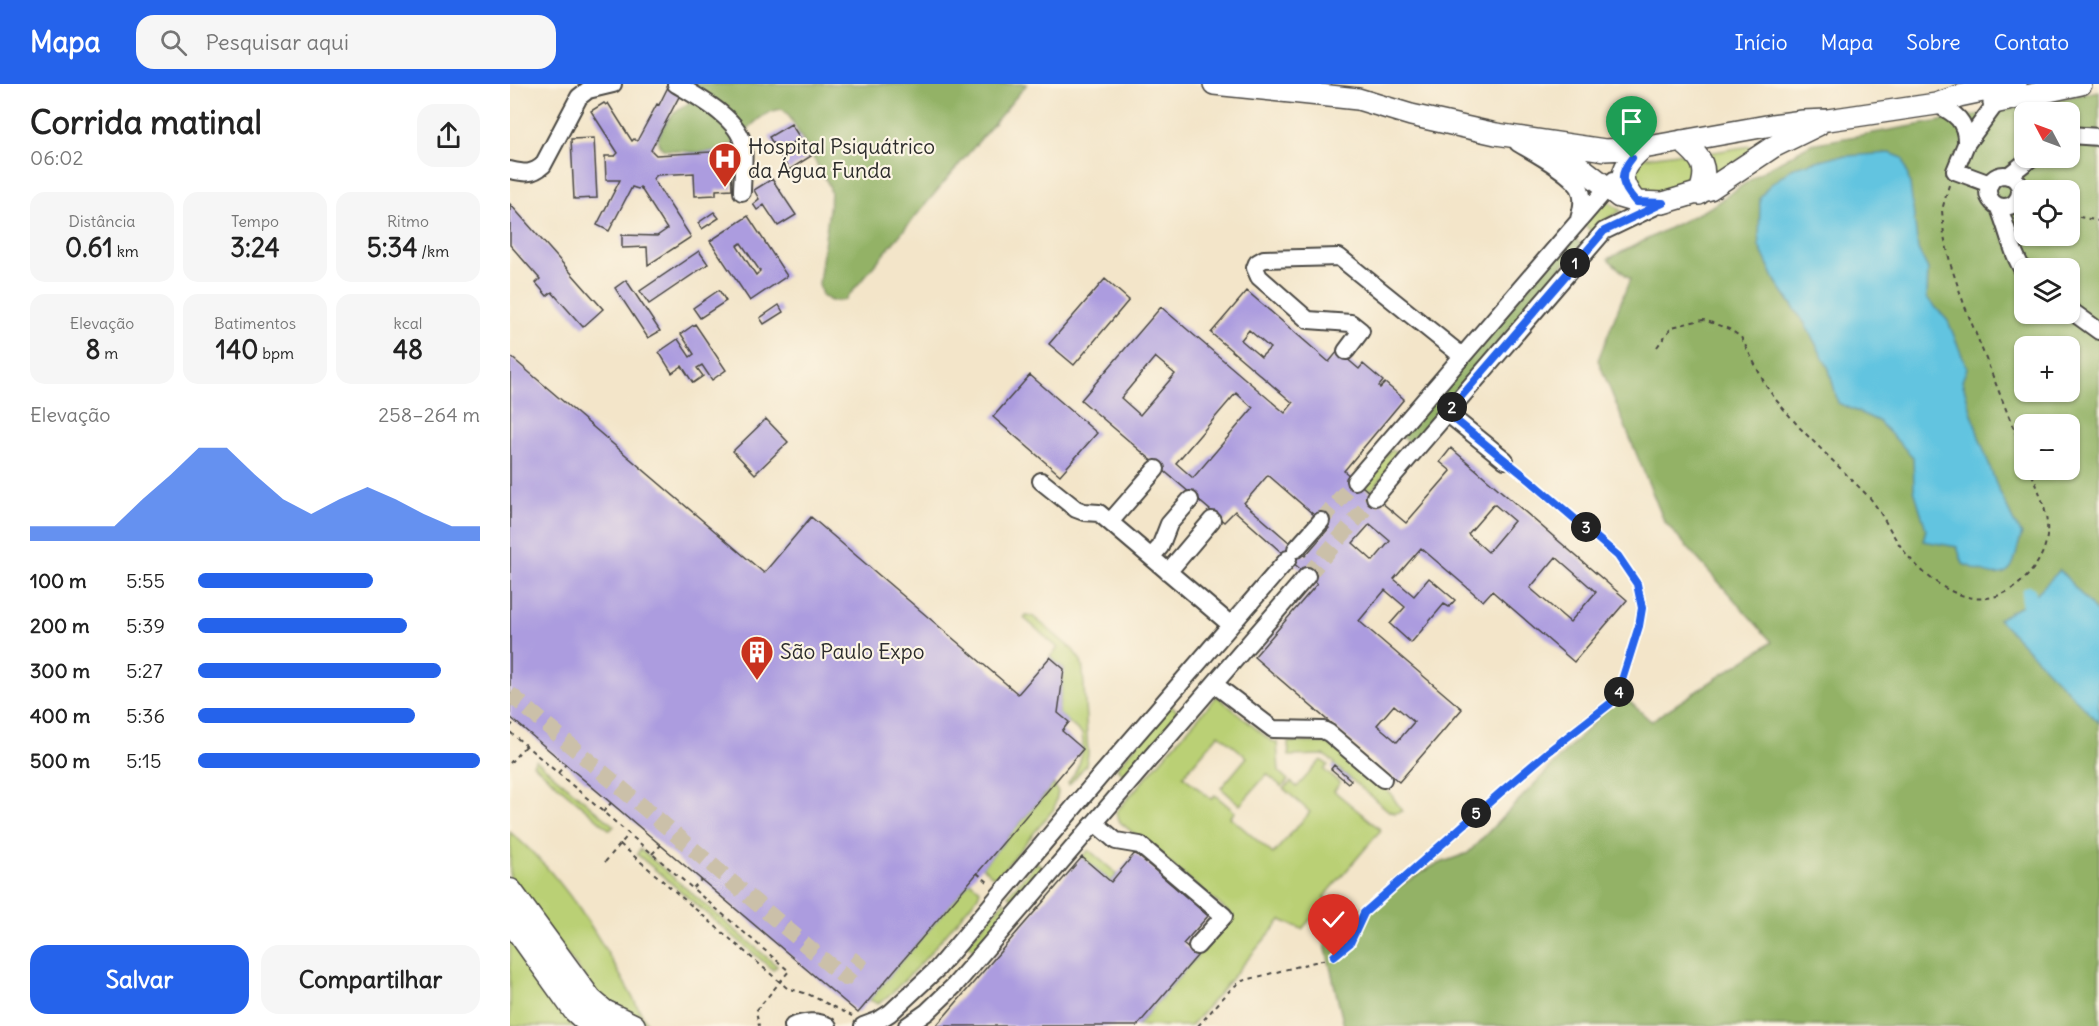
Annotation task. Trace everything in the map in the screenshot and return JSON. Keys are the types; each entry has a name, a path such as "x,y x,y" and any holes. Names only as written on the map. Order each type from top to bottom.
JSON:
{"highway":[{"path":"510,891 590,1000 604,1012 633,1026"},
{"path":"510,919 575,1010 596,1026"}],"main road":[{"path":"1214,84 1358,99 1411,115 1496,134 1605,150 1643,148 1782,124 1828,120 1940,103 1959,96 2016,84"},
{"path":"1940,103 1962,108 1996,103 2081,84"},
{"path":"1496,134 1565,158 1578,165 1619,197 1636,202 1663,203 1699,194 1726,179 1773,147 1828,120"},
{"path":"1681,141 1692,150 1703,165 1704,181 1699,194"},
{"path":"1636,202 1623,185 1624,167 1643,148"}],"street":[{"path":"510,170 529,174 536,171 543,165 579,97 588,90 613,84"},
{"path":"676,84 703,100 734,125 743,143 742,192"},
{"path":"1940,103 1962,122 1966,131 1966,144"},
{"path":"1990,184 1954,171 1966,144 1996,103"},
{"path":"2080,136 2099,137"},
{"path":"1518,143 1572,178 1582,195 1579,219"},
{"path":"1355,480 1624,167"},
{"path":"2008,176 2018,168"},
{"path":"2014,180 2008,176 1999,176 1990,184 1988,195 1990,200 1998,206 2018,258"},
{"path":"1998,206 2008,206 2014,202"},
{"path":"1375,497 1604,231 1663,203"},
{"path":"1346,351 1361,331 1351,323 1308,320 1259,277 1256,273 1257,263 1264,259 1339,257 1462,356"},
{"path":"2080,317 2099,331"},
{"path":"1447,413 1505,460"},
{"path":"1393,436 1412,453"},
{"path":"1106,519 1156,469"},
{"path":"1041,481 1076,510 1096,512 1106,519 1231,625"},
{"path":"1151,557 1160,547 1170,523 1190,500"},
{"path":"1168,572 1212,520"},
{"path":"860,1021 879,1020 914,993 937,969 1321,520"},
{"path":"907,1026 927,1012 954,986 1307,576"},
{"path":"1214,684 1273,729 1323,730 1329,733 1383,779"},
{"path":"1178,687 1197,704"},
{"path":"1102,774 1122,791"},
{"path":"1095,823 1116,842 1140,845 1224,916 1197,946"},
{"path":"793,1026 806,1022 822,1023 828,1026"}],"path":[{"path":"1954,171 1942,210 1944,236 1964,304 2014,429"},
{"path":"2080,217 2099,221"},
{"path":"1657,347 1672,327 1704,320 1741,337 1766,386 1776,400 1800,428 1870,498 1898,543 1916,564 1935,581 1951,591 1971,598 1988,598 2006,591 2025,579 2040,559 2047,537 2046,516 2033,480"},
{"path":"1198,1026 1232,988 1242,981 1326,959 1345,949 1364,913 1471,818 1617,696 1639,626 1642,608 1637,584 1618,556 1505,460"},
{"path":"510,727 515,721"},
{"path":"510,732 789,971 756,1011 759,1026"},
{"path":"510,763 526,745"},
{"path":"558,773 566,764"},
{"path":"603,812 611,803"},
{"path":"605,862 629,834"},
{"path":"620,844 788,988 808,994 860,1021"},
{"path":"652,854 661,845"},
{"path":"977,873 1001,893"},
{"path":"693,888 701,880"}],"green space":[{"path":"688,84 1027,84 845,300 831,301 822,296 819,283 831,194 829,185 788,114 782,109 772,111 755,122 728,147 720,150 684,152 663,149 658,140 663,128 674,113 693,99"},
{"path":"2099,91 2099,1026 1344,1026 1322,932 1435,865 1468,853 1621,694 1651,721 1772,642 1664,521 1598,360 1630,279 1608,259 1709,208 1765,170 1811,144 2014,108 2014,168 2080,168 2080,102 2045,102"},
{"path":"1750,146 1753,149 1713,179 1708,153"},
{"path":"1678,153 1693,158 1694,183 1676,190 1645,194 1630,183 1641,158"},
{"path":"1606,200 1621,211 1608,218 1592,232 1583,223"},
{"path":"1572,236 1581,244 1411,444 1401,435"},
{"path":"1391,450 1396,452 1397,460 1371,491 1361,483"},
{"path":"1026,615 1032,616 1041,623 1073,650 1081,661 1088,754 1086,765 1069,785 1081,760 1082,734 1058,713 1064,669 1050,657 1058,648 1024,618"},
{"path":"1217,696 1271,741 1277,742 1279,772 1288,780 1282,787 1267,774 1240,805 1221,788 1247,757 1219,734 1183,776 1211,799 1215,795 1235,812 1230,817 1273,854 1310,812 1284,789 1291,782 1297,787 1321,760 1328,765 1324,770 1340,783 1334,791 1381,830 1324,897 1327,900 1302,929 1281,920 1191,1026 1137,1026 1232,915 1120,822 1116,812"},
{"path":"1170,705 1180,713 1125,776 1117,768"},
{"path":"1288,742 1328,743 1391,794 1402,811 1395,813 1389,811 1324,755 1289,756"},
{"path":"536,760 614,826 610,830 533,764"},
{"path":"1054,784 1058,792 1054,809 998,876 994,877 982,867"},
{"path":"510,832 553,874 571,898 620,974 648,1026 643,1026 605,1004 510,880"},
{"path":"640,849 777,966 773,970 637,854"},
{"path":"1089,850 1117,874 1111,882 1082,857"},
{"path":"1036,863 1040,864 1044,870 1018,903 1008,895"},
{"path":"970,881 980,890 978,896 925,959 886,999 878,1003 869,1000"},
{"path":"1004,901 1013,908 976,951 967,944"},
{"path":"510,933 581,1026 510,1026"}],"water":[{"path":"1890,153 1903,158 1910,184 1918,249 1928,269 1927,298 1948,321 1967,368 1962,381 1979,437 1996,484 2022,534 2012,566 2002,574 1989,574 1963,564 1957,547 1923,541 1926,529 1914,490 1913,457 1878,421 1838,403 1829,369 1805,324 1776,282 1759,246 1760,197 1770,185 1794,167 1832,157"},
{"path":"2060,570 2099,615 2099,723 1998,619 2028,602"}],"building":[{"path":"669,85 682,91 651,150 656,155 730,151 732,189 716,190 716,195 695,196 694,173 657,175 653,179 691,237 648,265 647,247 622,248 622,235 657,236 667,229 640,187 638,189 632,187 609,231 597,225 620,180 606,180 605,156 615,156 618,153 591,111 608,103 632,141 634,139 637,141"},
{"path":"791,124 800,138 790,144 800,139 811,156 789,170 769,137"},
{"path":"594,138 597,198 574,199 571,139"},
{"path":"772,179 796,215 778,226 764,205 757,210 753,204 759,199 754,190"},
{"path":"510,204 603,309 583,327 552,292 547,296 536,283 540,279 510,245"},
{"path":"714,212 719,218 702,229 698,223"},
{"path":"748,216 787,276 750,301 710,241","holes":["741,243 760,271 756,275 737,246"]},
{"path":"699,251 708,264 649,304 640,291"},
{"path":"1105,279 1129,300 1074,365 1049,344"},
{"path":"626,280 660,331 648,338 615,288"},
{"path":"719,290 726,301 700,318 693,308"},
{"path":"1247,291 1329,362 1338,351 1359,369 1363,364 1383,381 1380,388 1385,383 1404,399 1344,471 1406,523 1451,471 1440,462 1451,448 1627,600 1574,662 1492,591 1483,601 1421,548 1394,579 1414,596 1429,578 1455,600 1449,607 1444,604 1411,643 1390,624 1405,607 1385,590 1359,621 1462,709 1399,782 1254,657 1317,584 1235,511 1224,522 1081,400 1161,307 1285,413 1293,403 1211,333","holes":["1249,330 1270,348 1261,357 1241,340","1155,357 1175,374 1140,415 1121,398","1236,393 1253,408 1193,478 1176,463","1268,475 1329,528 1305,556 1244,503","1494,504 1514,521 1488,552 1468,534","1370,524 1390,541 1373,561 1353,543","1556,557 1596,592 1570,622 1530,588","1394,705 1414,722 1397,742 1377,725"]},
{"path":"779,305 783,312 764,324 760,318"},
{"path":"695,324 726,370 712,380 702,365 697,368 703,376 693,383 682,366 672,373 659,352 678,339 690,357 694,354 681,334"},
{"name":"São Paulo Expo","path":"510,356 764,573 811,517 1018,694 1050,657 1064,669 1058,713 1069,722 1062,731 1083,749 858,1013 510,717"},
{"path":"1030,375 1097,433 1060,475 993,417"},
{"path":"766,419 788,442 755,474 733,451"},
{"path":"1334,765 1351,780 1348,783 1331,769"},
{"path":"1135,853 1208,916 1183,944 1197,956 1137,1026 936,1026 1082,857 1111,882"}],"waterway":[{"path":"2028,602 2029,593"},
{"path":"2025,595 2030,603"}],"tunnel":[{"path":"1321,521 1355,481"},
{"path":"1307,576 1375,497"},
{"path":"510,694 845,978 862,957"}],"place":[{"name":"Hospital Psiquátrico da Água Funda","path":"725,188"},
{"name":"São Paulo Expo","path":"757,681"}],"route":[{"path":"1334,956 1350,943 1364,913 1454,832 1548,752 1605,709 1617,696 1639,626 1642,608 1637,584 1611,548 1447,413 1604,231 1663,203 1636,202 1629,194 1623,185 1623,176 1624,167 1632,158"}]}
